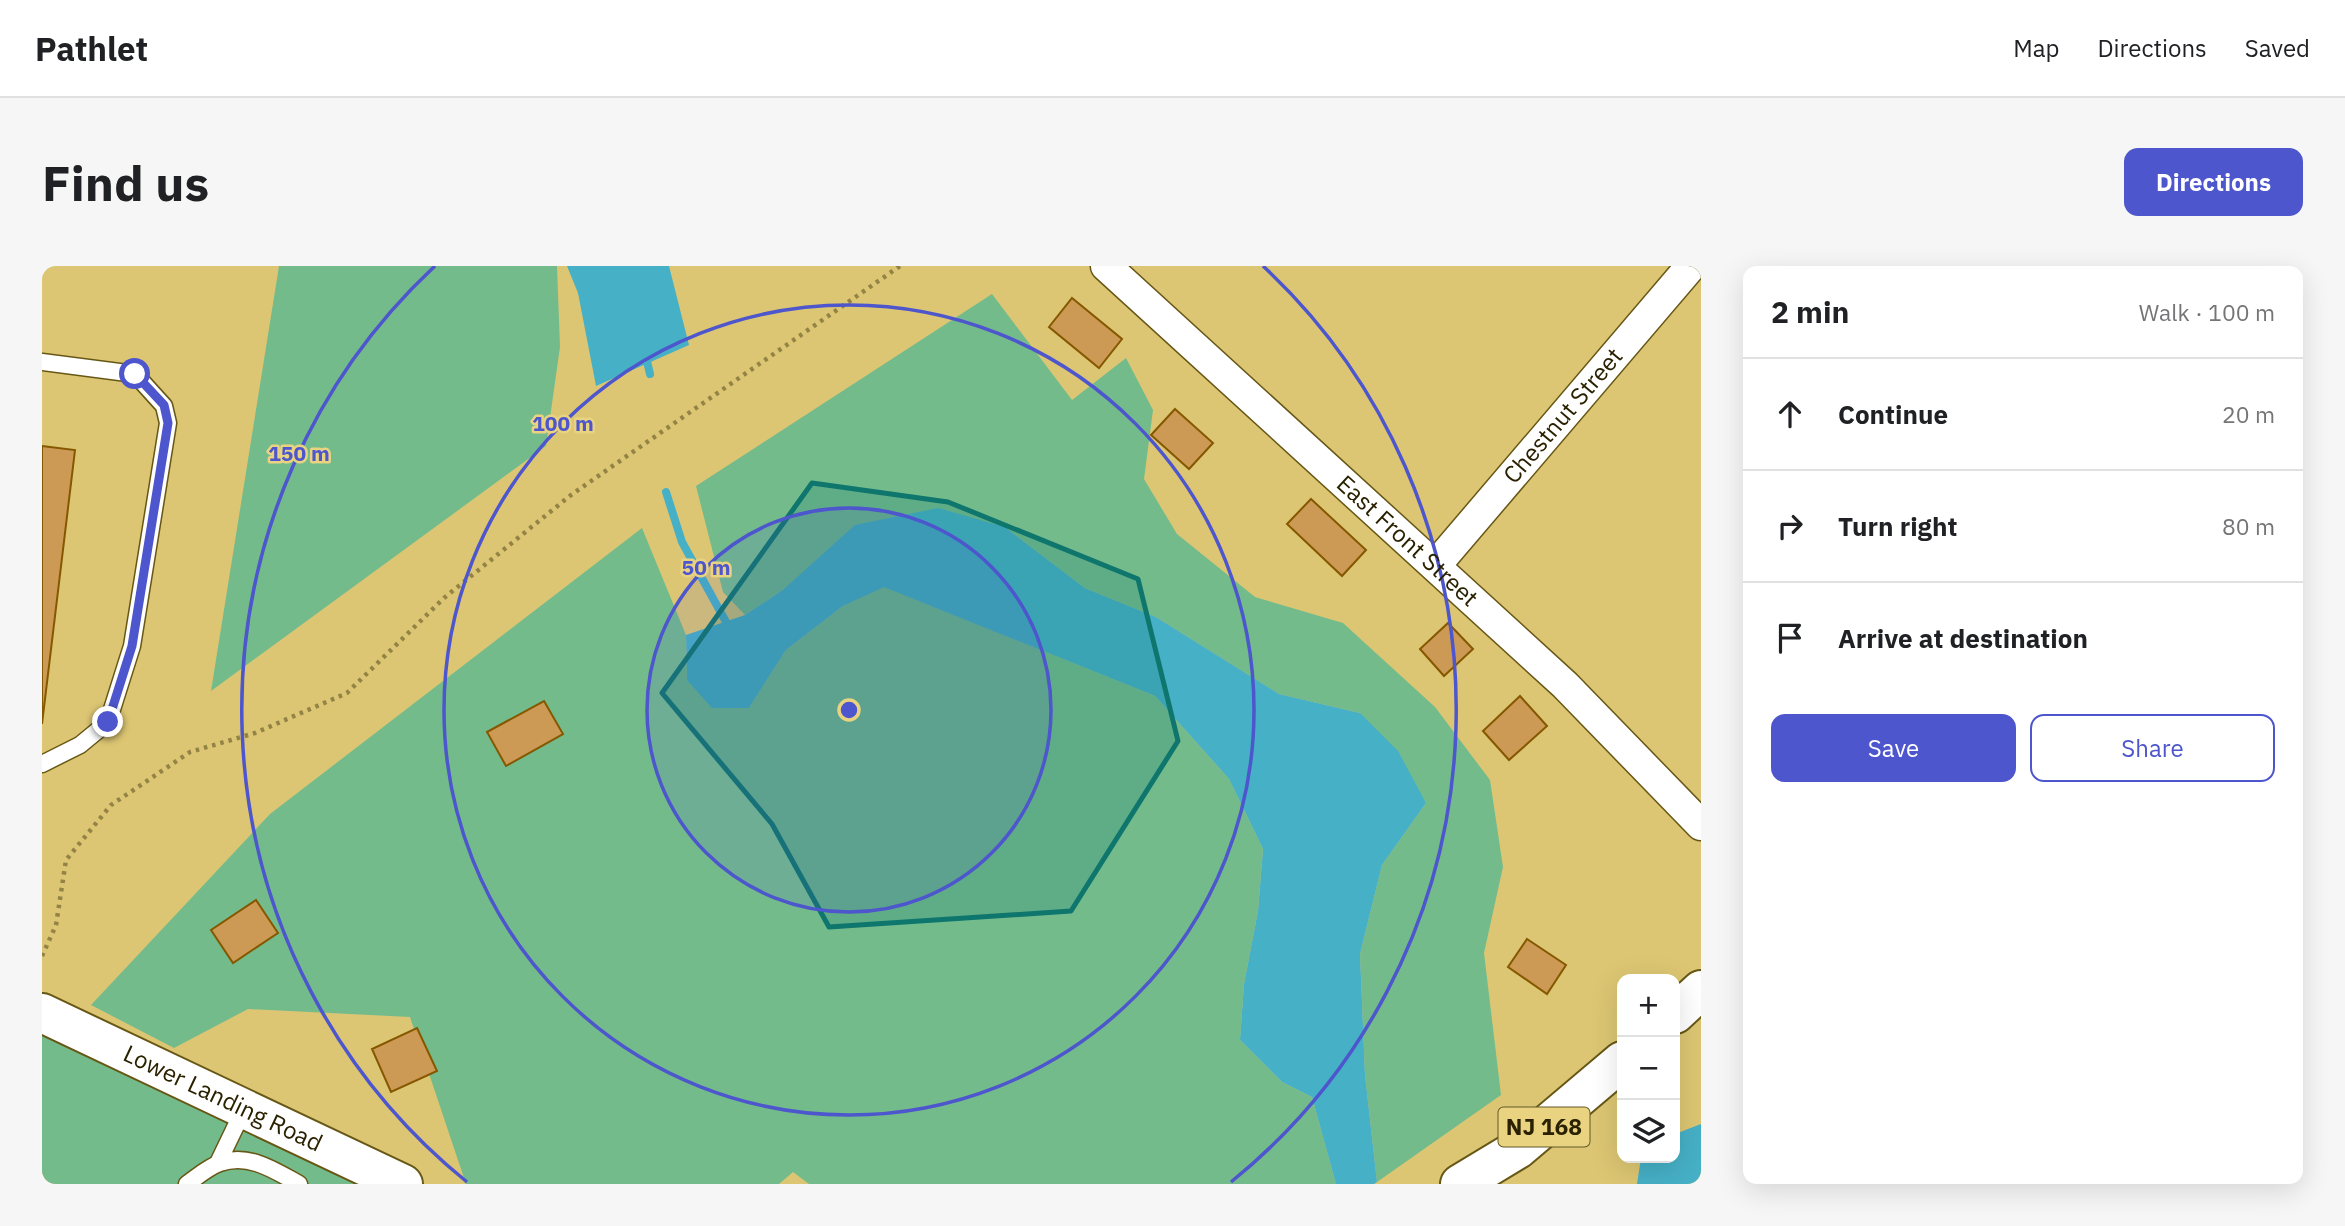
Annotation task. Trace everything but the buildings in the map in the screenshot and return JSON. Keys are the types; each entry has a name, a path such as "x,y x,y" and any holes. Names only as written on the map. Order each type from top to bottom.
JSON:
{"main road":[{"path":"1680,1009 1701,990"},
{"name":"Lower Landing Road","path":"42,1013 402,1184"},
{"name":"NJ 168","path":"1460,1184 1518,1149 1617,1065"}],"street":[{"name":"East Front Street","path":"1106,266 1565,685 1701,825"},
{"name":"Chestnut Street","path":"1436,565 1691,266"}],"lane":[{"path":"42,362 135,374 164,405 168,423 132,646 108,722 80,745 42,764"},
{"path":"218,1163 244,1110"},
{"path":"187,1184 218,1163 237,1159 265,1164 299,1184"}],"path":[{"path":"42,956 56,925 66,860 111,805 190,752 255,733 347,693 444,598 571,495 900,266"}],"highlighted area":[{"path":"812,483 948,502 1138,579 1178,741 1071,911 829,927 772,824 662,693"}],"green space":[{"path":"279,266 557,266 560,347 546,446 211,691"},
{"path":"992,294 1072,400 1126,358 1153,410 1144,479 1177,534 1255,597 1343,623 1435,707 1490,780 1503,867 1484,953 1501,1095 1377,1182 1365,1075 1360,954 1382,865 1426,803 1360,713 1279,694 1156,617 1085,588 1005,527 784,589 745,615 723,592 696,486"},
{"path":"642,528 686,635 687,680 749,708 786,650 843,606 883,586 1155,696 1229,779 1263,849 1258,911 1244,984 1240,1040 1282,1082 1312,1097 1336,1184 809,1184 793,1172 779,1184 466,1184 410,1017 248,1009 174,1048 91,1005 270,814"},
{"path":"42,1013 403,1184 42,1184"}],"water":[{"path":"567,266 669,266 689,345 596,386 578,293"},
{"path":"938,508 1005,527 1085,588 1156,617 1279,694 1360,713 1398,751 1426,803 1382,865 1360,954 1365,1075 1377,1182 1374,1184 1336,1184 1312,1097 1282,1082 1240,1040 1244,984 1258,911 1263,849 1229,779 1155,696 884,587 843,606 786,650 749,708 712,708 687,680 686,635 745,615 784,589 855,525"},
{"path":"1701,1124 1701,1184 1637,1184 1640,1163 1680,1163 1680,1132"}],"waterway":[{"path":"645,353 650,374"},
{"path":"666,492 682,542 731,631"}],"route":[{"path":"108,722 132,646 168,423 164,405 135,374"}]}
